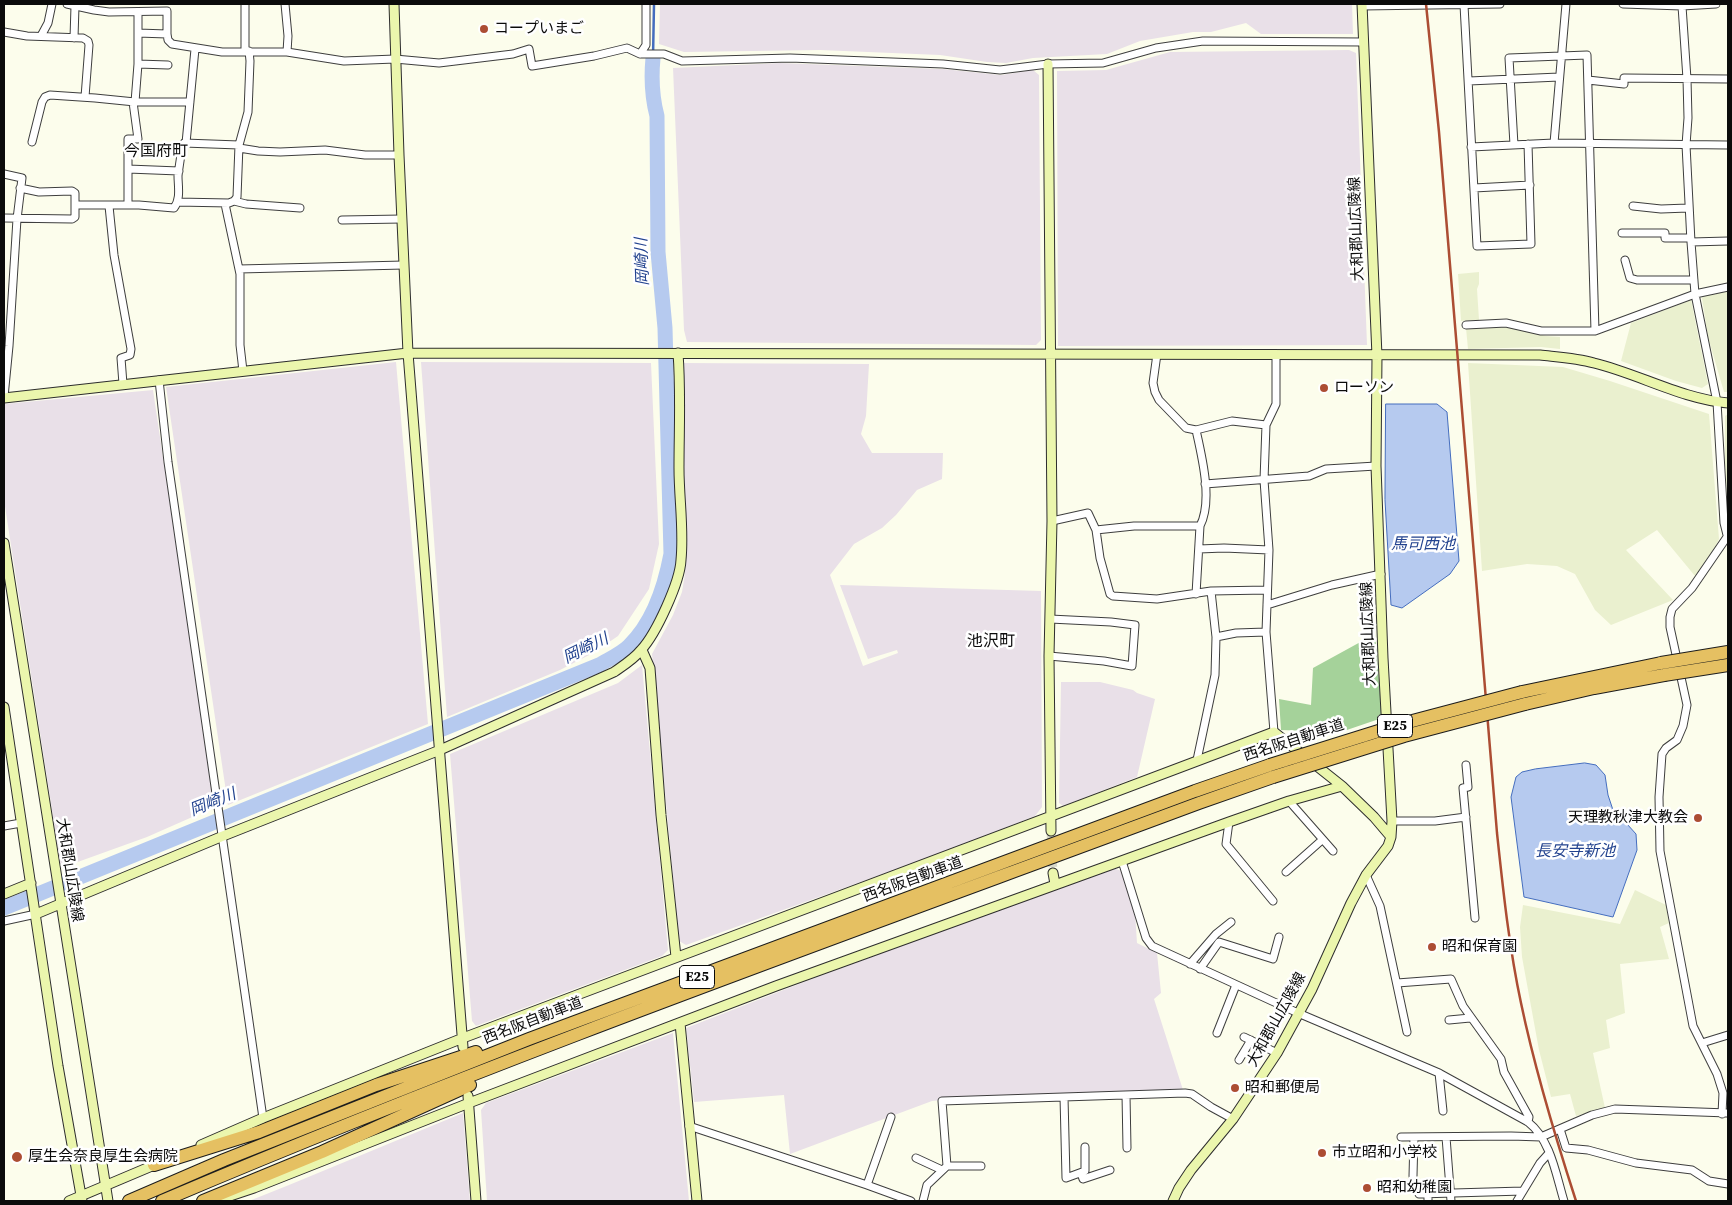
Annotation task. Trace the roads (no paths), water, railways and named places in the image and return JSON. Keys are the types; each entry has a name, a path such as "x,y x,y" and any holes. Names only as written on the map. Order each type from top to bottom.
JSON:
{"highway":[{"name":"西名阪自動車道","path":"129,1201 357,1106 1195,791 1404,736 1523,698 1594,688 1728,652"},
{"name":"西名阪自動車道","path":"1663,669 1728,665"},
{"name":"西名阪自動車道","path":"162,1201 371,1115 558,1042 1199,803 1272,771"},
{"path":"154,1166 259,1132 398,1077 661,991"},
{"path":"203,1201 359,1136 558,1042"}],"street":[{"path":"40,36 48,23 52,4"},
{"path":"67,4 109,12 167,11 167,34 168,40 172,44 222,52 287,52 344,61 395,59 439,63 513,54 529,49 532,66 594,56 627,48 642,54 661,54 682,61 790,58 943,64 1000,70 1048,64 1103,63 1156,48 1203,41 1363,42"},
{"path":"150,12 154,4"},
{"path":"234,201 237,197 239,147 248,112 250,61 247,52 245,4"},
{"path":"394,4 398,155 408,353 463,1042"},
{"path":"642,54 646,45 646,4"},
{"path":"1464,4 1477,246 1531,244 1528,144"},
{"path":"1362,5 1500,4"},
{"path":"1554,143 1566,4"},
{"path":"1623,4 1682,6 1716,4"},
{"name":"大和郡山広陵線","path":"1173,1201 1191,1170 1233,1119 1277,1053 1312,988 1351,903 1366,875 1388,846 1391,837 1392,820 1383,658 1376,466 1377,356 1362,5"},
{"path":"74,38 75,6"},
{"path":"1401,1137 1510,1136 1541,1138 1592,1115 1615,1109 1725,1113 1723,1093 1717,1074 1693,1026 1660,851 1659,797 1662,754 1676,740 1683,726 1687,705 1672,636 1670,617 1672,609 1692,588 1728,538 1724,524 1718,402 1695,294 1690,240 1686,145 1688,118 1687,79 1682,6"},
{"path":"287,7 287,52"},
{"path":"128,205 128,139 138,139 134,102 138,64 138,12"},
{"path":"4,32 83,38 88,41 85,97"},
{"path":"138,33 167,34"},
{"path":"75,205 128,205 174,208 177,202 182,147 186,143 195,48"},
{"path":"1514,144 1509,58 1587,55 1595,331"},
{"path":"138,64 168,65"},
{"path":"1048,64 1049,355 1052,521 1049,656 1051,831"},
{"path":"1469,81 1559,77"},
{"path":"1588,80 1624,84 1624,78 1728,79"},
{"path":"32,142 45,97 58,95 134,102 190,102"},
{"path":"186,143 239,147 258,151 325,150 365,156 398,155"},
{"path":"1471,147 1554,143 1728,145"},
{"path":"128,169 179,171"},
{"path":"4,174 22,178 17,219 14,294 4,397 408,353 1540,355 1594,362 1668,388 1728,403"},
{"path":"1474,188 1530,185"},
{"path":"4,218 75,218 75,193 72,191 39,192 20,188"},
{"path":"177,202 225,204 234,201 246,204 300,208"},
{"path":"225,204 239,269 240,345 243,371"},
{"path":"109,206 114,255 131,349 130,355 121,358 123,384"},
{"path":"1633,206 1661,209 1688,208"},
{"path":"342,220 402,219"},
{"path":"1622,233 1665,233 1665,238 1728,241"},
{"path":"1625,260 1630,278 1694,280"},
{"path":"239,269 404,264"},
{"path":"1466,325 1506,323 1540,331 1595,331 1695,294 1728,287"},
{"path":"4,922 60,902 440,747 614,672 629,662 642,650 670,599 677,582 681,562 682,532 676,353"},
{"path":"1157,354 1153,383 1155,392 1159,400 1186,428 1196,430 1232,421 1266,425"},
{"path":"1276,355 1276,404 1266,425 1264,480 1269,550 1266,632 1274,732 1342,786 1374,817 1391,837"},
{"path":"159,380 170,472 263,1118"},
{"path":"1196,430 1206,484 1204,517 1200,526 1196,594"},
{"path":"1206,484 1309,476 1326,469 1376,466"},
{"path":"1052,521 1088,513 1096,530 1103,567 1110,594 1113,596 1157,599 1211,591 1267,590"},
{"path":"1096,530 1134,526 1200,526"},
{"name":"大和郡山広陵線","path":"4,543 108,1201"},
{"path":"1199,549 1269,550"},
{"path":"1267,605 1332,585 1381,574"},
{"path":"1197,760 1215,675 1216,637 1211,591"},
{"path":"1049,656 1104,661 1132,666 1135,625 1050,618"},
{"path":"1216,637 1236,633 1266,632"},
{"path":"642,650 650,668 661,815 676,957"},
{"path":"4,707 58,1066 81,1198"},
{"path":"69,1201 81,1198 106,1185 263,1118 463,1042 676,957 1274,732"},
{"path":"1466,765 1468,787 1463,788 1475,918"},
{"path":"215,1201 254,1188 468,1099 680,1023 1055,884 1289,801 1342,786"},
{"path":"1289,801 1333,851"},
{"path":"1392,820 1434,820 1466,817"},
{"path":"1229,822 1226,844 1273,901"},
{"path":"4,826 22,823"},
{"path":"1286,872 1322,840"},
{"path":"1122,861 1148,941 1152,946 1298,1013 1438,1073 1528,1122 1536,1128 1549,1153 1564,1201"},
{"path":"1053,873 1055,884"},
{"path":"1366,875 1380,906 1407,1032"},
{"path":"4,894 32,885"},
{"path":"1190,964 1216,934 1231,922"},
{"path":"1200,969 1219,942 1273,959 1279,937"},
{"path":"1397,983 1451,979 1470,1018 1501,1059 1504,1072 1529,1117 1528,1122"},
{"path":"1217,1033 1236,985"},
{"path":"1449,1020 1470,1018"},
{"path":"680,1023 697,1201"},
{"path":"1702,1043 1728,1034"},
{"path":"1239,1060 1248,1038 1277,1053"},
{"path":"1438,1073 1443,1111"},
{"path":"923,1201 927,1186 944,1168 942,1101 1185,1092 1192,1094 1233,1119"},
{"path":"1126,1095 1127,1148"},
{"path":"1064,1097 1066,1178 1086,1171 1085,1147"},
{"path":"468,1099 476,1201"},
{"path":"867,1185 891,1117"},
{"path":"689,1126 911,1201"},
{"path":"1560,1128 1566,1148 1588,1150 1636,1162 1692,1170 1709,1181 1728,1184"},
{"path":"1413,1176 1414,1137"},
{"path":"1446,1138 1451,1201"},
{"path":"1517,1201 1540,1162 1549,1153"},
{"path":"916,1158 944,1168 981,1166"},
{"path":"1081,1173 1083,1179 1110,1170"},
{"path":"1419,1194 1428,1197 1451,1193 1523,1191"},
{"path":"1485,1201 1488,1192"}],"water":[{"name":"馬司西池","path":"1386,404 1437,404 1447,412 1459,561 1450,574 1402,608 1391,605 1385,500"},
{"name":"長安寺新池","path":"1585,763 1596,765 1605,775 1608,795 1614,813 1636,834 1637,850 1613,917 1524,897 1511,797 1516,777 1522,772 1535,769"}],"waterway":[{"path":"653,58 654,4"},
{"name":"岡崎川","path":"4,908 599,665 622,652 637,637 657,603 671,554 665,328 658,252 657,116 652,88 653,58"}],"tunnel":[{"path":"1051,831 1053,873"}],"railway":[{"path":"1426,4 1439,132 1497,833 1504,897 1513,961 1527,1028 1546,1103 1576,1201"}],"place":[{"name":"コープいまご","path":"484,29"},
{"name":"ローソン","path":"1324,388"},
{"name":"天理教秋津大教会","path":"1698,818"},
{"name":"昭和保育園","path":"1432,947"},
{"name":"昭和郵便局","path":"1235,1088"},
{"name":"市立昭和小学校","path":"1322,1153"},
{"name":"厚生会奈良厚生会病院","path":"17,1157"},
{"name":"昭和幼稚園","path":"1367,1188"}],"district":[{"name":"今国府町","path":"156,152"},
{"name":"池沢町","path":"991,642"}]}
